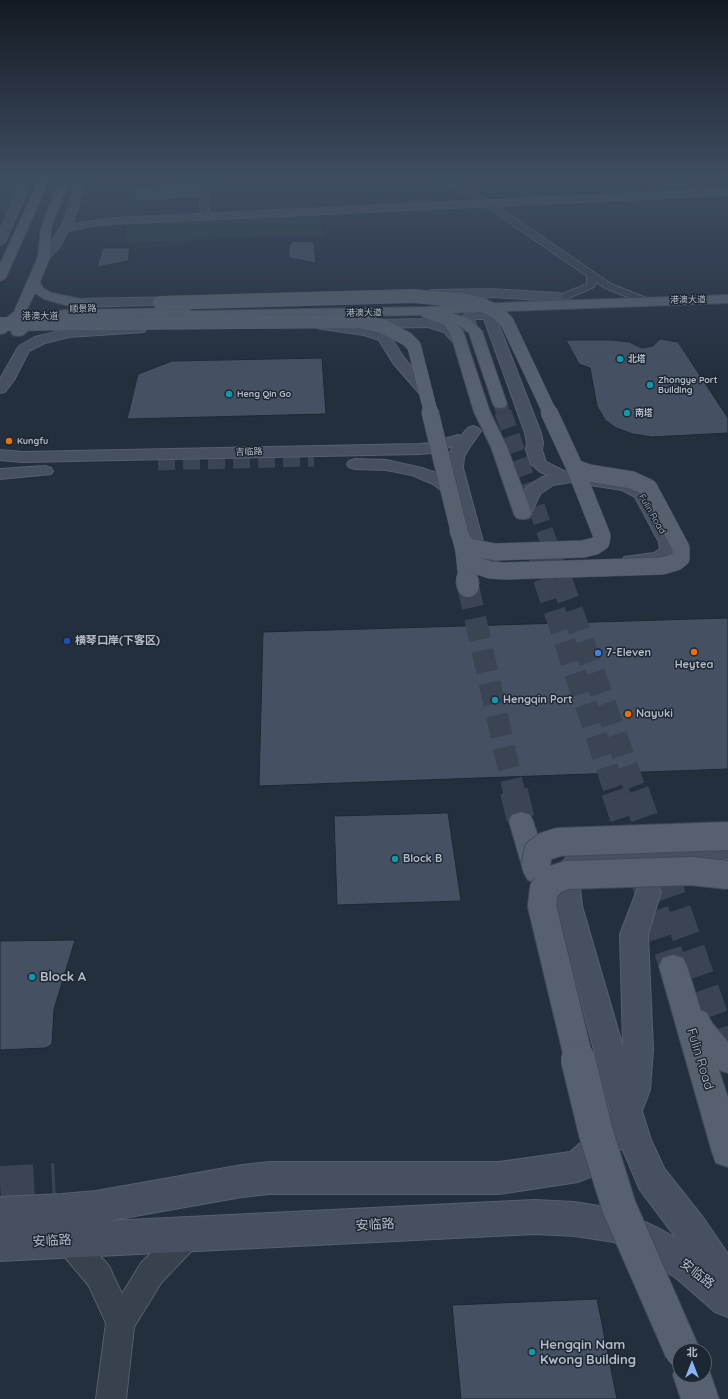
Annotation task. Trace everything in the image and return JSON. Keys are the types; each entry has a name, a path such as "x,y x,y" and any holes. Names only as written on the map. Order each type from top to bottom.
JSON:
{"main road":[{"path":"44,257 45,243"},
{"path":"0,330 28,277 56,243"},
{"path":"0,277 16,244"},
{"path":"16,244 17,263 42,293 65,301 82,303 156,304 506,299"},
{"name":"港澳大道","path":"105,309 412,304 506,299 728,292"},
{"path":"82,303 492,293 561,297"},
{"path":"134,329 127,325 128,318 134,312 156,304 413,296 453,299 492,308 507,322 602,536 601,542 595,546 569,550 495,552 480,550 464,543 458,531"},
{"name":"港澳大道","path":"8,314 171,315 426,312 520,306 728,299"},
{"path":"0,375 18,332 32,321 64,314 520,306"},
{"name":"顺景路","path":"8,314 105,309"},
{"path":"398,312 424,314 448,321 456,330 482,412 499,447 523,514 527,501 533,491 541,485 573,473 589,473 632,480 649,488 681,548 681,558 676,562 662,566 505,571 490,570 478,566 470,560 464,551"},
{"path":"426,312 455,318 471,327 475,332 500,404"},
{"path":"8,314 18,332"},
{"name":"Fulin Road","path":"471,327 467,318 469,316 478,314 489,316 533,433 536,458 539,464 560,475 573,473 627,486 642,494 668,542 669,549 666,554 659,558 650,560 509,564 483,560 477,555 455,468 456,457 461,447 473,431"},
{"path":"0,324 297,319 360,322 382,326 407,339 414,346 464,551 468,586"},
{"path":"0,388 9,377 24,349 40,340 68,333 134,329 428,323 448,329 453,332 459,340"},
{"path":"322,325 366,331 384,337 398,360 425,391"},
{"path":"473,431 481,421 482,412"},
{"name":"吉临路","path":"5,473 369,457 432,448 460,440 473,431"},
{"name":"吉临路","path":"0,455 23,457 369,457 416,471 439,480 462,499"},
{"path":"0,461 23,457"},
{"path":"50,470 130,462 158,462"},
{"path":"521,821 536,865 542,906 596,1133 617,1200 679,1343"},
{"path":"536,865 538,852 546,846 559,842 728,836"},
{"path":"728,850 599,854 581,859 572,868 567,887 572,914 618,1089 635,1142 652,1179 690,1228 715,1266 728,1294"},
{"path":"542,906 544,889 555,879 567,875 692,871 728,875"},
{"path":"0,1214 62,1211 96,1207 242,1181 270,1178 499,1178 578,1166 618,1131 634,1090 638,1049 634,934 648,892"},
{"name":"Fulin Road","path":"673,966 714,1061 728,1152"},
{"path":"714,1061 728,1099"},
{"name":"安临路","path":"0,1244 534,1217 575,1218 617,1226 648,1241 689,1265 728,1299"},
{"path":"695,1383 700,1399"}],"street":[{"path":"547,243 608,286 646,301"},
{"path":"561,297 591,285 592,274"},
{"path":"111,1399 120,1323 151,1273 188,1234"},
{"path":"68,1240 99,1276 120,1323"}],"building":[{"path":"291,243 314,243 316,263 289,258 289,246"},
{"path":"104,248 130,248 128,261 97,267"},
{"name":"Zhongye Port Building","path":"660,339 678,342 728,418 728,433 652,437 633,434 616,428 605,420 597,406 590,368 579,364 566,340 612,340 629,342 642,348 653,346"},
{"name":"Heng Qin Go","path":"322,358 326,414 127,419 138,374 172,361"},
{"name":"Hengqin Port","path":"728,618 728,769 259,786 263,632"},
{"name":"Block B","path":"448,813 461,901 337,905 334,816"},
{"name":"Block A","path":"75,940 54,1009 52,1044 46,1048 0,1050 0,941"},
{"name":"Hengqin Nam Kwong Building","path":"597,1299 617,1399 461,1399 452,1305"}],"tunnel":[{"path":"500,404 503,413"},
{"path":"503,412 562,580"},
{"path":"158,462 314,458"},
{"path":"536,555 544,580"},
{"path":"544,579 615,792"},
{"path":"561,579 636,792"},
{"path":"468,586 514,792"},
{"path":"514,791 521,821"},
{"path":"615,791 673,966"},
{"path":"635,791 728,1055"},
{"path":"0,1183 55,1180"}],"place":[{"name":"北塔","path":"620,359"},
{"name":"Zhongye Port Building","path":"650,385"},
{"name":"Heng Qin Go","path":"229,394"},
{"name":"南塔","path":"627,413"},
{"name":"Kungfu","path":"9,441"},
{"name":"横琴口岸(下客区)","path":"67,641"},
{"name":"Heytea","path":"694,652"},
{"name":"7-Eleven","path":"598,653"},
{"name":"Hengqin Port","path":"495,700"},
{"name":"Nayuki","path":"628,714"},
{"name":"Block B","path":"395,859"},
{"name":"Block A","path":"32,977"},
{"name":"Hengqin Nam Kwong Building","path":"532,1352"}]}
